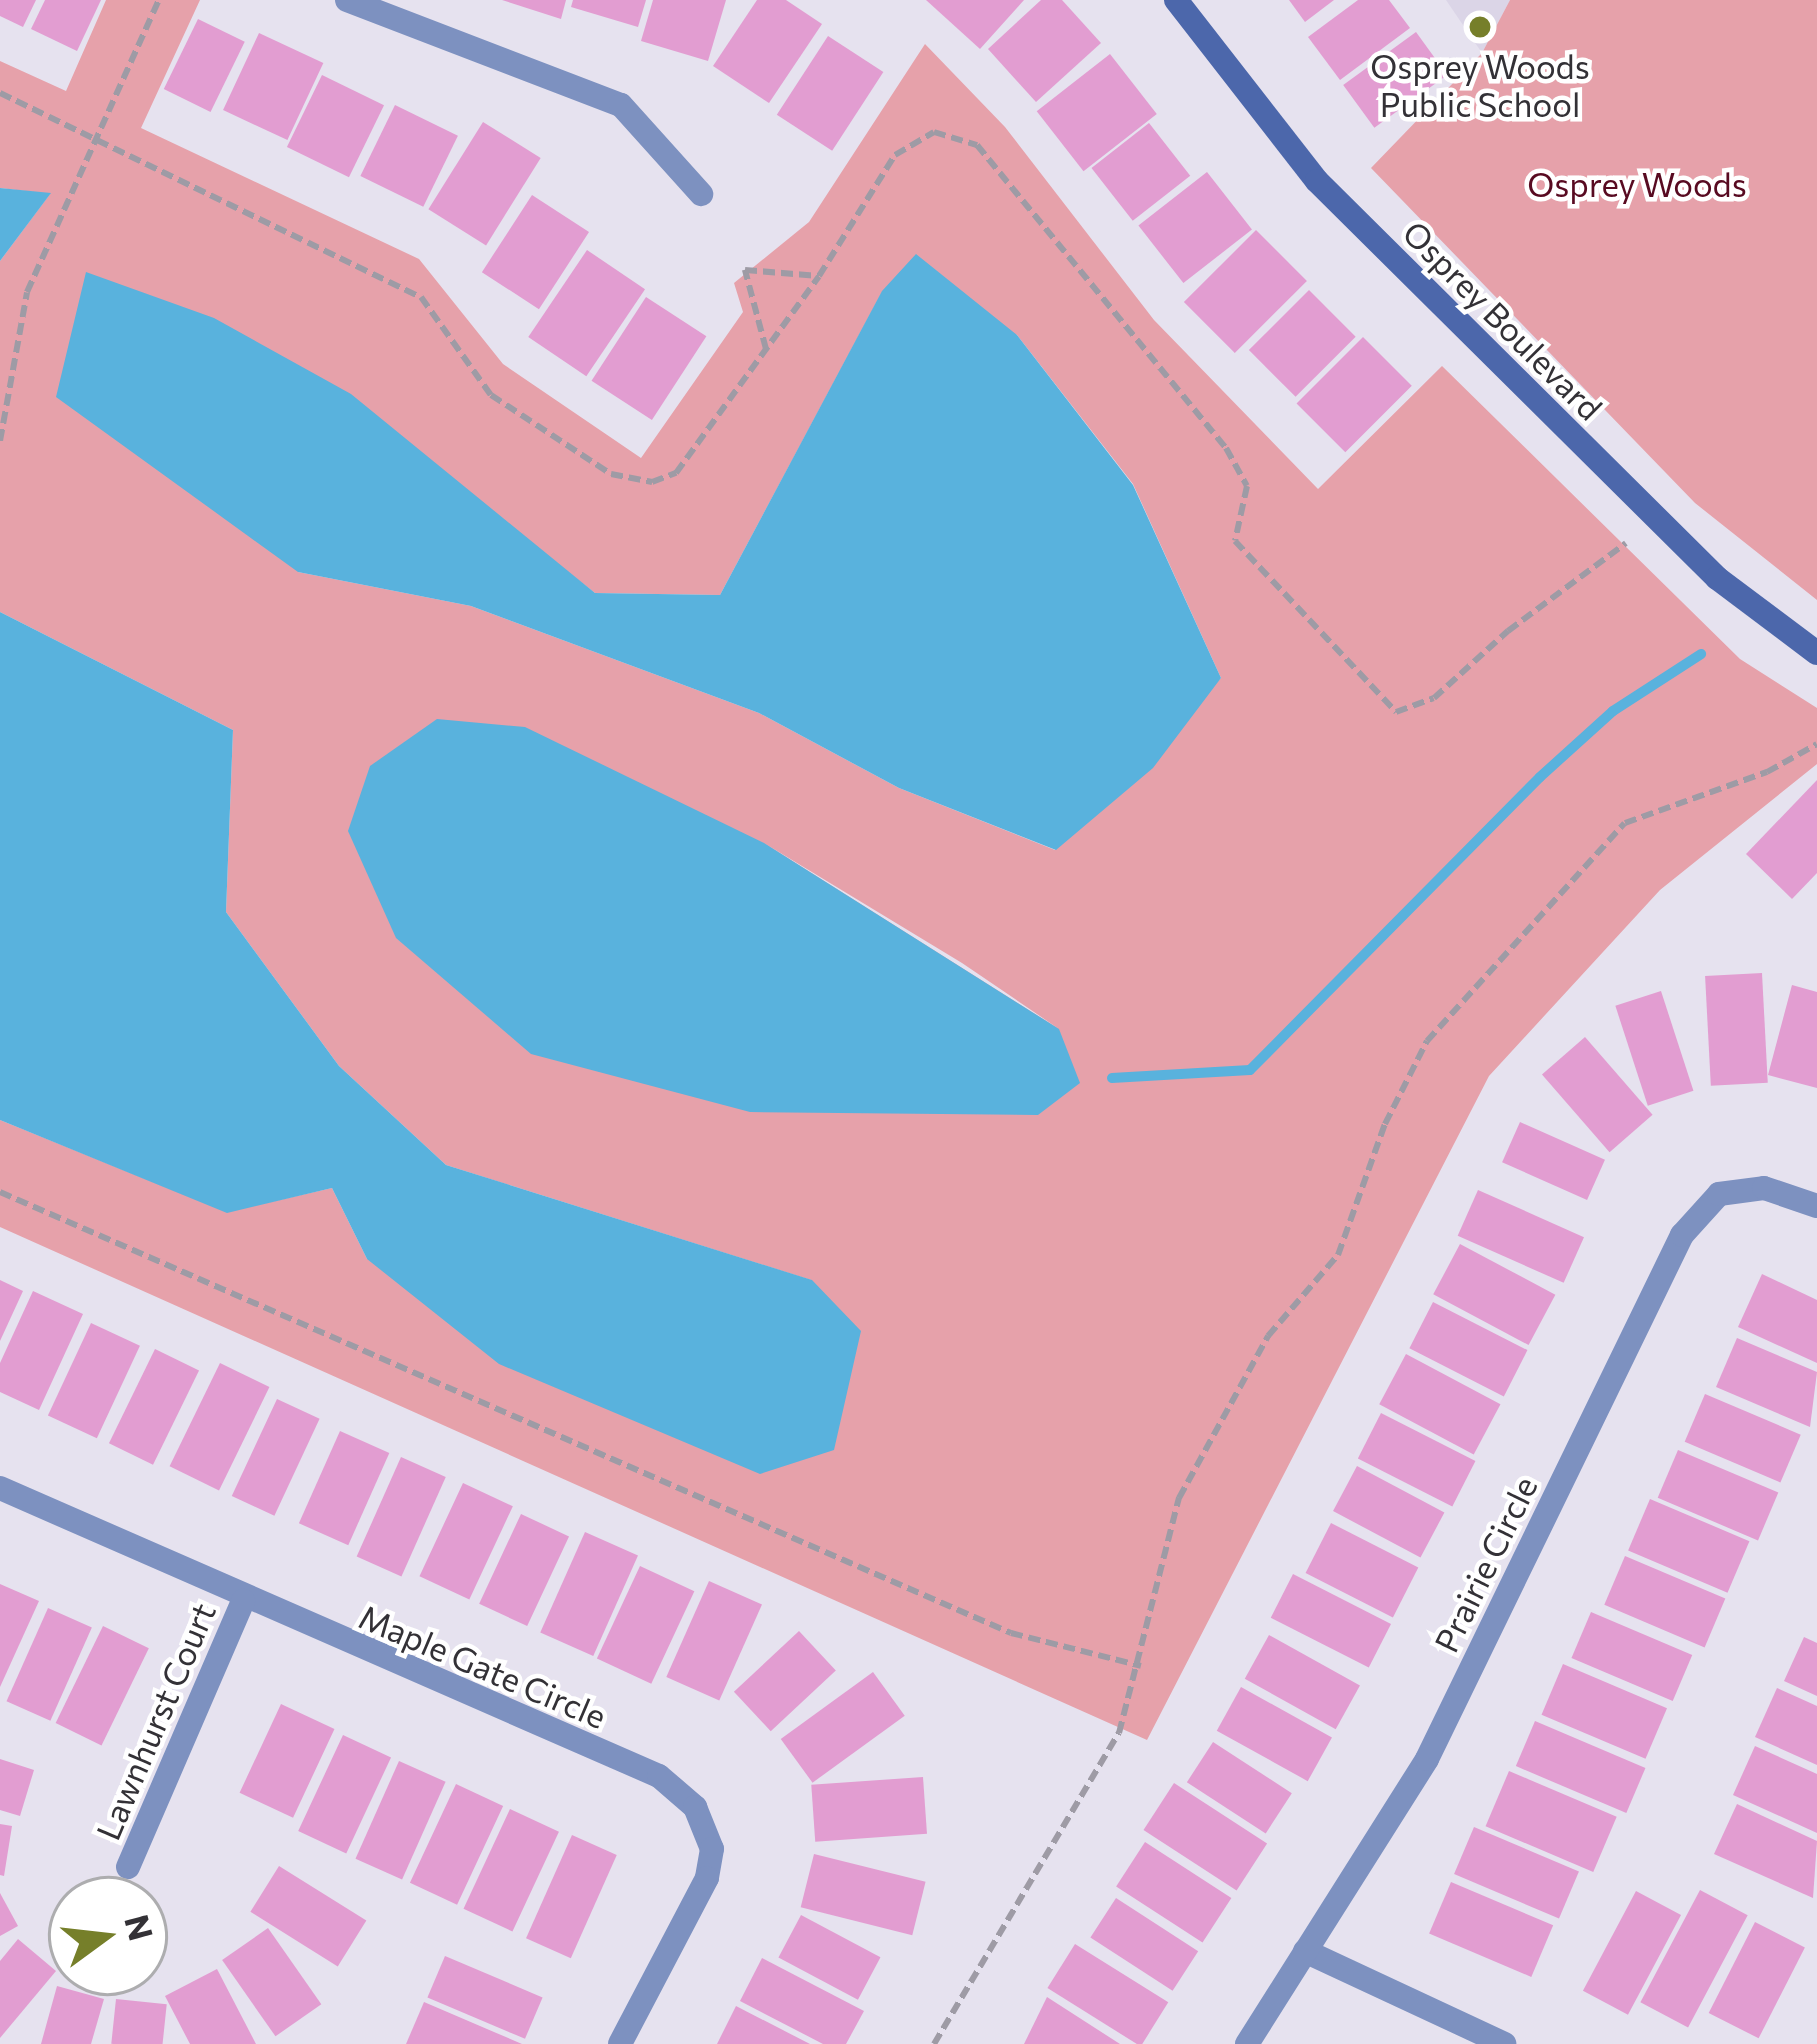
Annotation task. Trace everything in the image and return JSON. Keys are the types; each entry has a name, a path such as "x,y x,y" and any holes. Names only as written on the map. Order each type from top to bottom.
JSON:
{"street":[{"path":"346,0 621,105 701,194"},
{"name":"Osprey Boulevard","path":"1176,0 1317,181 1718,578 1817,653"},
{"name":"Prairie Circle","path":"1246,2044 1426,1759 1682,1235 1719,1193 1764,1188 1817,1206"},
{"name":"Maple Gate Circle","path":"0,1488 243,1601 659,1776 695,1807 712,1849 707,1878 620,2044"},
{"name":"Lawnhurst Court","path":"128,1867 243,1601"},
{"path":"1305,1951 1504,2044"}],"path":[{"path":"0,441 27,292 159,0"},
{"path":"0,93 421,297 491,395 611,474 652,482 676,472 819,275 895,155 934,132 977,146 1226,448 1247,486 1235,541 1396,712 1435,698 1508,631 1626,543"},
{"path":"766,349 745,270 819,275"},
{"path":"934,2044 1119,1733 1141,1666 1179,1498 1268,1336 1338,1255 1385,1124 1427,1041 1625,823 1767,772 1817,744"},
{"path":"0,1192 1011,1633 1141,1666"}],"shaded area":[{"name":"Osprey Woods Public School","path":"1446,0 1510,0 1482,53"}],"green space":[{"path":"106,0 200,0 141,128 419,259 503,364 641,458 743,312 734,283 809,222 925,44 1005,127 1154,320 1318,489 1442,366 1740,659 1817,708 1817,764 1660,890 1489,1076 1147,1740 0,1227 0,1120 227,1212 332,1188 367,1259 811,1280 446,1165 339,1066 226,912 233,730 0,612 0,261 50,194 0,188 0,61 66,91","holes":["882,292 1017,335 1133,484 1221,678 1055,850 899,788 759,713 471,606 298,572 495,515 595,593 720,595","764,843 962,963 1059,1029"]},
{"name":"Osprey Woods","path":"1510,0 1817,0 1817,600 1695,503 1371,168 1482,53"}],"water":[{"path":"0,188 51,193 0,261"},
{"path":"916,254 1017,335 1133,485 1221,678 1153,768 1056,850 899,788 759,713 471,606 298,572 56,397 86,272 214,318 351,394 595,593 720,595 882,291"},
{"path":"0,612 233,730 226,912 339,1066 446,1165 812,1280 861,1331 834,1450 760,1474 499,1364 367,1259 332,1188 227,1213 0,1120"},
{"path":"437,719 525,727 764,843 1059,1029 1080,1083 1038,1115 750,1112 531,1054 396,938 348,831 370,766"}],"building":[{"path":"0,0 36,0 23,27 0,16"},
{"path":"45,0 101,0 77,51 31,29"},
{"path":"502,0 566,0 561,19"},
{"path":"573,0 646,0 638,27 571,7"},
{"path":"653,0 726,0 708,61 641,41"},
{"path":"757,0 786,0 822,24 769,103 713,66"},
{"path":"926,0 1024,0 980,49"},
{"path":"1041,0 1062,0 1101,43 1036,102 988,49"},
{"path":"1289,0 1334,0 1305,22"},
{"path":"1358,0 1389,0 1410,28 1340,80 1308,37"},
{"path":"198,19 245,42 211,112 164,89"},
{"path":"1416,32 1447,75 1374,128 1343,85"},
{"path":"259,33 323,63 287,140 223,110"},
{"path":"828,36 883,72 832,151 777,115"},
{"path":"1110,54 1157,114 1084,171 1037,111"},
{"path":"322,75 384,105 349,177 287,147"},
{"path":"395,105 458,136 423,207 360,176"},
{"path":"483,122 541,158 486,245 428,209"},
{"path":"1149,123 1190,176 1133,221 1091,168"},
{"path":"1207,172 1252,230 1183,283 1138,226"},
{"path":"532,195 589,232 539,309 482,272"},
{"path":"1256,230 1307,281 1235,353 1184,302"},
{"path":"587,250 645,289 586,376 528,337"},
{"path":"1309,290 1356,337 1296,397 1249,350"},
{"path":"646,297 706,336 652,420 592,381"},
{"path":"1363,337 1412,386 1345,452 1297,403"},
{"path":"1817,780 1817,873 1792,899 1746,854"},
{"path":"1762,973 1768,1083 1711,1086 1705,976"},
{"path":"1792,985 1817,992 1817,1088 1768,1075"},
{"path":"1661,991 1693,1091 1648,1106 1615,1006"},
{"path":"1585,1037 1653,1115 1610,1152 1542,1074"},
{"path":"1520,1122 1605,1160 1587,1200 1502,1162"},
{"path":"1478,1190 1584,1237 1564,1283 1458,1236"},
{"path":"1460,1244 1555,1295 1529,1345 1433,1294"},
{"path":"1762,1274 1817,1300 1817,1363 1738,1327"},
{"path":"0,1280 23,1291 0,1341"},
{"path":"33,1291 83,1314 39,1410 0,1392 0,1363"},
{"path":"1433,1302 1527,1350 1504,1396 1409,1348"},
{"path":"91,1323 140,1346 97,1438 48,1415"},
{"path":"1737,1338 1817,1372 1810,1427 1716,1387"},
{"path":"155,1349 199,1370 153,1465 109,1443"},
{"path":"1406,1354 1500,1404 1474,1455 1379,1404"},
{"path":"220,1363 269,1387 219,1490 170,1466"},
{"path":"1705,1394 1801,1435 1780,1483 1685,1442"},
{"path":"277,1399 320,1419 274,1516 232,1496"},
{"path":"1381,1413 1475,1461 1452,1507 1358,1458"},
{"path":"340,1431 389,1453 348,1545 299,1523"},
{"path":"1678,1450 1778,1493 1758,1540 1658,1498"},
{"path":"401,1457 446,1477 401,1577 357,1557"},
{"path":"1357,1466 1444,1512 1420,1558 1333,1511"},
{"path":"463,1483 513,1506 469,1600 419,1576"},
{"path":"1650,1499 1749,1541 1728,1593 1628,1551"},
{"path":"521,1514 569,1536 527,1626 479,1604"},
{"path":"1331,1523 1418,1567 1393,1617 1306,1573"},
{"path":"585,1532 638,1556 593,1656 540,1632"},
{"path":"1625,1556 1725,1599 1705,1647 1604,1605"},
{"path":"640,1566 694,1591 651,1684 597,1658"},
{"path":"1293,1574 1391,1624 1369,1668 1271,1618"},
{"path":"709,1581 762,1605 719,1701 666,1677"},
{"path":"0,1584 39,1601 0,1687"},
{"path":"48,1608 92,1628 50,1721 7,1701"},
{"path":"1591,1612 1692,1655 1673,1701 1571,1658"},
{"path":"103,1626 149,1648 101,1745 56,1723"},
{"path":"799,1631 836,1670 771,1731 734,1692"},
{"path":"1269,1635 1360,1685 1336,1729 1245,1679"},
{"path":"1804,1637 1817,1643 1817,1696 1784,1681"},
{"path":"1563,1664 1667,1708 1646,1759 1542,1715"},
{"path":"873,1672 905,1716 813,1783 781,1739"},
{"path":"1241,1687 1332,1737 1308,1781 1217,1731"},
{"path":"1777,1688 1817,1706 1817,1765 1755,1737"},
{"path":"281,1704 334,1729 293,1818 240,1793"},
{"path":"1535,1721 1645,1768 1626,1813 1516,1766"},
{"path":"343,1735 391,1757 346,1853 298,1831"},
{"path":"1213,1742 1292,1793 1266,1833 1187,1782"},
{"path":"1755,1746 1817,1774 1817,1833 1733,1795"},
{"path":"0,1759 34,1770 20,1816 0,1810"},
{"path":"399,1761 446,1782 402,1879 355,1859"},
{"path":"1509,1771 1617,1817 1593,1872 1486,1826"},
{"path":"923,1777 927,1834 815,1842 811,1785"},
{"path":"1174,1783 1267,1843 1237,1890 1144,1830"},
{"path":"456,1784 503,1806 457,1905 410,1883"},
{"path":"1737,1804 1817,1841 1813,1898 1714,1854"},
{"path":"510,1809 559,1832 512,1932 464,1909"},
{"path":"0,1824 12,1826 4,1876 0,1875"},
{"path":"1474,1827 1579,1872 1559,1918 1454,1874"},
{"path":"572,1835 617,1855 571,1958 526,1938"},
{"path":"1145,1842 1231,1898 1203,1943 1116,1886"},
{"path":"814,1854 926,1882 912,1935 801,1907"},
{"path":"279,1866 366,1921 338,1966 250,1912"},
{"path":"1451,1882 1553,1925 1531,1977 1429,1934"},
{"path":"1700,1890 1748,1915 1688,2027 1640,2002"},
{"path":"1636,1891 1681,1915 1628,2015 1583,1991"},
{"path":"0,1893 18,1926 0,1936"},
{"path":"1116,1898 1198,1951 1173,1991 1090,1937"},
{"path":"801,1915 880,1957 858,2000 778,1957"},
{"path":"1755,1922 1805,1947 1759,2038 1709,2013"},
{"path":"268,1928 321,2004 275,2036 222,1960"},
{"path":"18,1939 48,1964 48,1981 0,2038 0,1961"},
{"path":"1075,1944 1168,2002 1142,2044 1137,2044 1047,1988"},
{"path":"445,1956 543,1997 525,2039 427,1997"},
{"path":"762,1958 864,2011 846,2044 823,2044 740,2001"},
{"path":"217,1969 256,2044 190,2044 168,1994"},
{"path":"54,1996 104,1999 91,2044 41,2044"},
{"path":"1047,1997 1120,2044 1024,2044"},
{"path":"116,1999 167,2004 163,2044 111,2044"},
{"path":"424,2002 522,2044 406,2044"},
{"path":"736,2006 810,2044 717,2044"}],"waterway":[{"path":"1112,1078 1250,1070 1540,777 1613,711 1701,654"}],"place":[{"name":"Osprey Woods Public School","path":"1480,27"}]}
